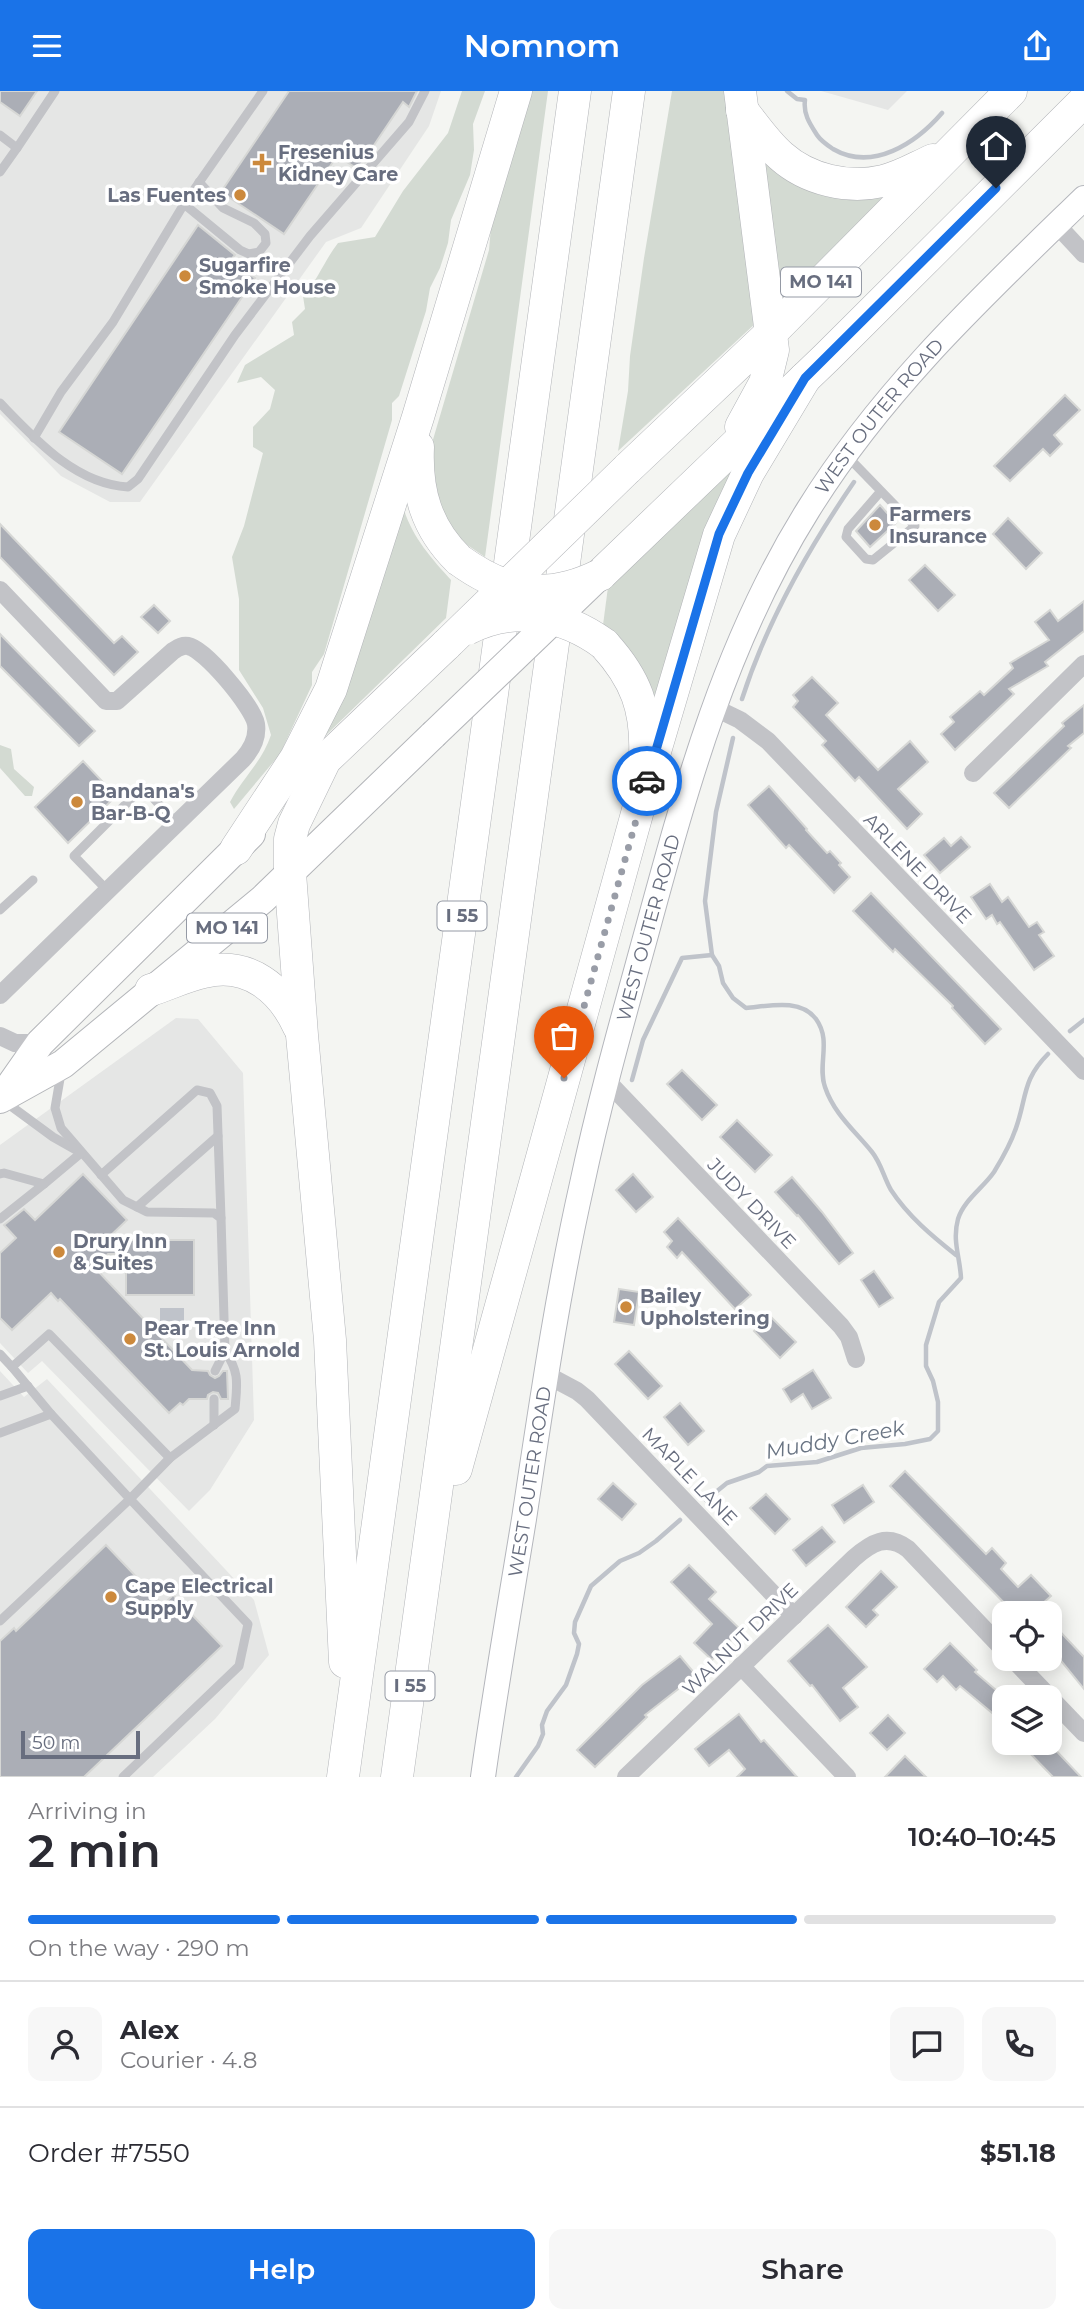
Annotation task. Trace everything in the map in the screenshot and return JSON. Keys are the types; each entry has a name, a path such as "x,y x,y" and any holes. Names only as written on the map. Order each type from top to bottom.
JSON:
{"highway":[{"path":"236,849 296,758 331,689 418,417 516,91"},
{"name":"I 55","path":"344,1777 575,91"},
{"name":"I 55","path":"397,1777 629,91"},
{"name":"MO 141","path":"325,760 773,331 1011,91"},
{"path":"741,100 779,155 813,176 837,183 885,181 950,151"},
{"path":"727,453 765,383 773,350 773,331 741,100"},
{"name":"MO 141","path":"607,568 805,378 1084,101"},
{"path":"422,1595 643,792 719,534 748,473 805,378"},
{"path":"418,417 417,461 424,510 445,547 458,560 486,578 507,586 552,591 569,589 607,568"},
{"path":"452,639 485,621 503,616 528,615 555,619 579,627 604,644 621,662 642,707 646,733 643,792"},
{"path":"325,760 294,824 290,847 290,873 330,1340 349,1741"},
{"path":"152,990 205,971 232,969 257,976 290,1008 302,1035"}],"main road":[{"name":"MO 141","path":"1,1099 63,1064 263,899 607,568"},
{"name":"MO 141","path":"1,1099 40,1043 325,760"}],"street":[{"name":"WEST OUTER ROAD","path":"483,1777 574,1222 607,1081 682,804 713,707 742,634 772,572 806,512 845,454 888,397 938,341 1084,198"},
{"path":"1057,225 1084,254"},
{"path":"0,590 106,701 121,698 173,651 184,646 196,650 233,686 253,713 256,732 250,751 0,995"},
{"path":"973,773 1084,664"},
{"name":"ARLENE DRIVE","path":"713,707 740,720 768,741 1084,1071"},
{"path":"0,1036 15,1043 40,1043"},
{"name":"JUDY DRIVE","path":"607,1081 841,1326 849,1337 856,1360"},
{"name":"MAPLE LANE","path":"547,1375 587,1399 794,1616"},
{"name":"WALNUT DRIVE","path":"626,1777 872,1543 895,1541 908,1549 992,1637"},
{"path":"741,1666 847,1777"},
{"path":"1025,1671 1084,1733"}],"lane":[{"path":"0,172 55,91"},
{"path":"34,438 61,392 119,312 184,204 263,91"},
{"path":"0,403 34,438 85,477 113,486 128,487 138,479 235,335 310,236 409,122 425,91"},
{"path":"0,135 17,148"},
{"path":"184,204 240,250 249,254 259,252 265,243 265,234 254,223 223,208 199,182"},
{"path":"845,454 881,491 915,526 873,560 866,559 846,537 848,529 881,491"},
{"path":"108,891 74,856 143,787 177,824"},
{"path":"0,910 33,880"},
{"path":"63,1064 55,1108 61,1128 123,1200 147,1212 214,1213 221,1218"},
{"path":"101,1175 197,1090 210,1093 217,1106 225,1351 215,1371"},
{"path":"1,1099 53,1137 81,1153"},
{"path":"137,1207 218,1136"},
{"path":"0,1219 81,1153"},
{"path":"0,1174 44,1184"},
{"path":"12,1367 49,1334 170,1458"},
{"path":"0,1621 170,1458 235,1409 237,1375 225,1351"},
{"path":"0,1354 51,1414 248,1625 239,1666 124,1777"},
{"path":"0,1396 28,1386"},
{"path":"214,1399 214,1425"},
{"path":"0,1433 51,1414"}],"shaded area":[{"path":"0,91 441,91 429,126 361,228 326,242 140,502 110,502 61,476 0,414"},
{"path":"462,91 485,91 473,124 474,150 470,175 451,220 448,243 430,288 426,311 399,396 392,403 392,420 324,654 312,672 312,685 280,754 234,809 230,802 263,753 271,735 263,708 239,670 239,599 232,557 244,526 263,453 253,447 253,427 270,409 275,390 261,377 237,383 245,365 294,335 292,322 305,309 303,296 338,243 375,237 403,191 448,133"},
{"path":"527,91 548,91 485,557 457,538 433,498 432,443 489,250 493,204"},
{"path":"672,91 727,91 758,321 618,451 644,258"},
{"path":"821,91 907,91 888,110"},
{"path":"764,156 883,197 783,298 782,297"},
{"path":"735,466 653,700 603,625 608,587"},
{"path":"404,510 418,539 451,580 446,618 321,740"},
{"path":"0,745 11,749 14,769 34,787 32,796 25,796 0,768"},
{"path":"176,1018 198,1019 243,1073 254,1420 210,1490 189,1511 42,1361 28,1373 0,1343 0,1145"},
{"path":"160,1308 184,1308 184,1332 171,1332 171,1321 160,1321"},
{"path":"0,1371 24,1397 47,1379 254,1600 269,1655 215,1719 153,1777 0,1777"}],"building":[{"path":"0,91 37,91 20,116 0,102"},
{"path":"289,91 417,91 409,107 403,102 358,169 337,156 284,234 221,192"},
{"path":"198,225 235,255 230,261 255,278 122,474 59,432"},
{"path":"1065,395 1080,410 1054,435 1062,444 1050,456 1043,449 1010,481 994,466"},
{"name":"Farmers Insurance","path":"880,505 896,523 870,547 856,531"},
{"path":"1008,518 1042,553 1026,569 993,534"},
{"path":"0,524 114,643 122,636 138,652 114,675 0,557"},
{"path":"925,565 955,595 938,611 909,580"},
{"path":"1084,601 1084,631 1045,662 1048,666 1009,689 1014,694 955,750 941,734 954,722 950,717 980,691 984,695 1013,668 1010,663 1049,640 1035,622 1050,610 1058,621"},
{"path":"154,605 170,621 158,633 141,617"},
{"path":"0,634 95,731 79,746 0,666"},
{"path":"812,677 838,703 826,715 878,770 910,741 928,762 898,789 922,814 907,829 859,777 855,781 822,745 826,741 793,707 798,701 793,695"},
{"path":"1084,705 1084,733 1068,746 1071,748 1009,808 994,793 1064,726 1062,723"},
{"name":"Bandana's Bar-B-Q","path":"83,761 116,796 68,843 35,807"},
{"path":"769,786 827,853 830,851 841,863 839,865 850,877 834,893 789,845 786,848 748,805"},
{"path":"961,837 970,847 940,873 924,855 944,838 951,846"},
{"path":"990,884 1002,902 1008,897 1029,927 1037,922 1044,932 1039,935 1054,956 1034,970 1000,922 997,924 992,915 986,919 971,897"},
{"path":"871,893 1001,1029 985,1044 953,1006 895,949 893,952 853,911"},
{"path":"682,1070 717,1105 702,1120 667,1084"},
{"path":"737,1120 772,1155 755,1172 720,1137"},
{"path":"83,1174 127,1220 106,1240 194,1240 194,1295 126,1295 126,1254 108,1254 94,1267 192,1370 208,1371 215,1378 227,1371 228,1399 221,1399 218,1393 213,1392 207,1399 189,1399 183,1405 180,1403 169,1413 60,1299 58,1301 51,1293 12,1330 0,1318 0,1253 16,1238 4,1225 24,1209 35,1220"},
{"path":"633,1174 653,1197 636,1212 616,1190"},
{"path":"792,1177 853,1253 839,1264 775,1192"},
{"path":"678,1218 751,1295 735,1309 682,1252 677,1258 667,1247 672,1241 664,1232"},
{"path":"874,1271 893,1298 879,1307 861,1280"},
{"name":"Bailey Upholstering","path":"619,1289 639,1292 634,1325 614,1322"},
{"path":"770,1316 796,1342 780,1358 754,1331"},
{"path":"629,1351 662,1386 648,1399 615,1364"},
{"path":"813,1370 831,1398 812,1409 803,1394 791,1402 783,1389"},
{"path":"680,1403 704,1431 688,1445 664,1417"},
{"path":"905,1471 986,1554 992,1548 1006,1563 1001,1569 1018,1587 1031,1575 1051,1596 1045,1601 1002,1601 890,1486"},
{"path":"613,1483 636,1504 622,1520 598,1499"},
{"path":"863,1485 874,1502 844,1523 832,1505"},
{"path":"766,1494 790,1519 775,1534 750,1508"},
{"path":"822,1527 835,1542 806,1566 793,1550"},
{"path":"106,1545 163,1605 173,1595 222,1646 84,1777 0,1777 0,1641 14,1628 16,1631"},
{"path":"689,1565 716,1592 709,1599 741,1630 712,1660 694,1643 712,1624 671,1582"},
{"path":"881,1571 897,1587 873,1610 878,1615 866,1627 846,1607"},
{"path":"828,1625 867,1667 843,1688 858,1707 840,1721 812,1685 810,1686 788,1661"},
{"path":"1062,1634 1084,1657 1084,1689 1062,1662"},
{"path":"950,1643 992,1687 992,1713 960,1686 956,1690 943,1676 937,1682 924,1669"},
{"path":"680,1656 696,1675 645,1715 647,1717 595,1767 577,1750 642,1685"},
{"path":"739,1714 761,1742 764,1740 797,1777 737,1777 745,1769 729,1750 709,1766 695,1749"},
{"path":"888,1715 905,1733 887,1750 870,1733"},
{"path":"1032,1755 1060,1755 1081,1777 1053,1777"},
{"path":"905,1756 926,1777 885,1777"}],"waterway":[{"path":"787,91 797,99 805,100 808,119 820,139 833,149 848,155 878,156 893,151 920,135 942,113"},
{"path":"742,699 752,670 790,586 854,482"},
{"path":"733,738 716,812 705,901 712,955 719,966 723,983 733,998 746,1008 793,1006 802,1008 816,1019 821,1027 824,1044 823,1079 834,1106 875,1156 891,1190 905,1208 929,1233 956,1255"},
{"path":"632,1080 643,1040 682,958 712,955"},
{"name":"Muddy Creek","path":"1070,1031 1084,1020"},
{"name":"Muddy Creek","path":"706,1500 727,1483 759,1472 767,1466 817,1462 861,1448 930,1439 938,1431 938,1402 926,1366 926,1345 939,1302 961,1278 956,1242 958,1219 969,1200 990,1178 1003,1156 1016,1128 1029,1081 1048,1054"},
{"name":"Muddy Creek","path":"516,1777 538,1746 547,1711 566,1685 579,1644 574,1633 575,1622 591,1586 620,1561 639,1553 680,1520"}],"way so far":[{"path":"564,1078 647,781"}],"place":[{"name":"Fresenius Kidney Care","path":"262,163"},
{"name":"Las Fuentes","path":"240,195"},
{"name":"Sugarfire Smoke House","path":"185,276"},
{"name":"Farmers Insurance","path":"875,525"},
{"name":"Bandana's Bar-B-Q","path":"77,802"},
{"name":"Drury Inn & Suites","path":"59,1252"},
{"name":"Bailey Upholstering","path":"626,1307"},
{"name":"Pear Tree Inn St. Louis Arnold","path":"130,1339"},
{"name":"Cape Electrical Supply","path":"111,1597"}],"route":[{"path":"647,781 719,534 748,473 805,378 996,188"}]}
